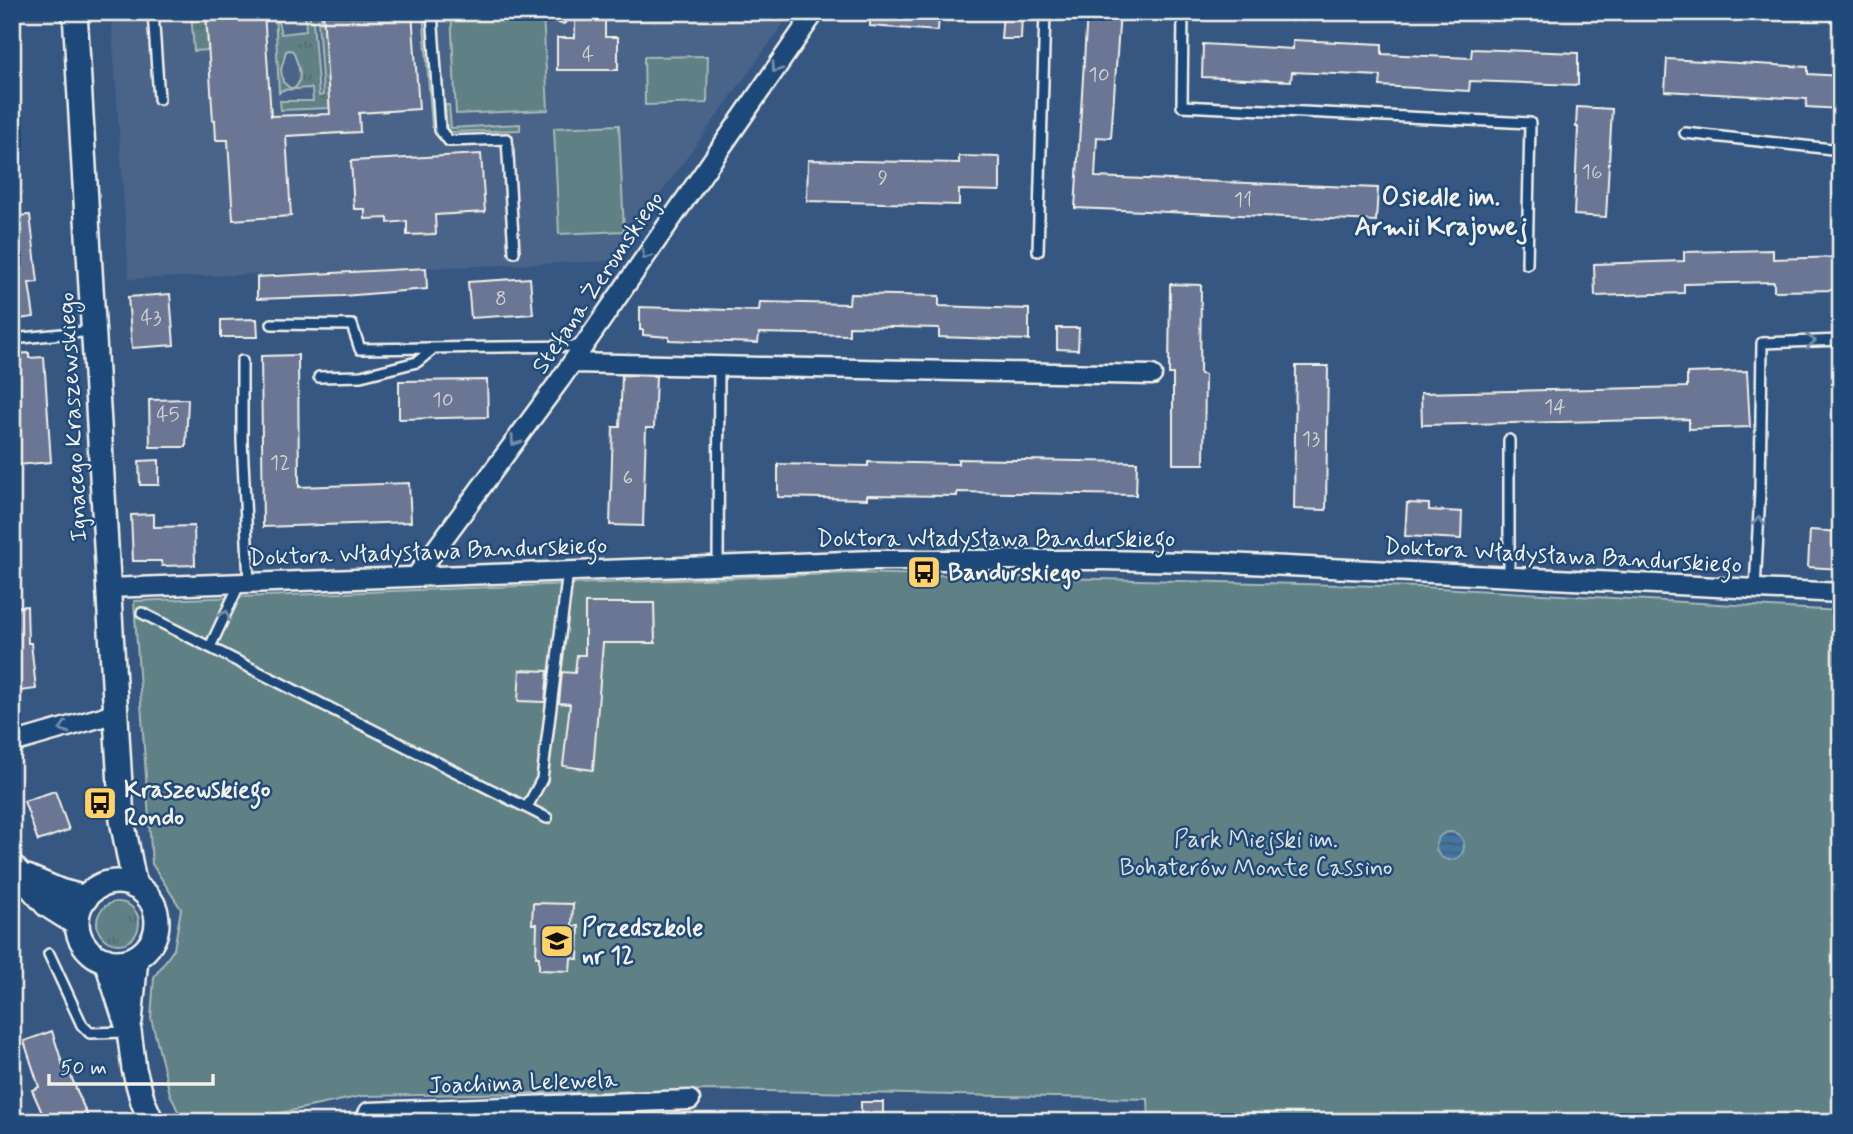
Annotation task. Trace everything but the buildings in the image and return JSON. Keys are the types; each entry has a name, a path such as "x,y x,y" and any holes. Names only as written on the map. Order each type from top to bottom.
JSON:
{"street":[{"name":"Ignacego Kraszewskiego","path":"75,12 122,820 135,887"},
{"name":"Stefana Żeromskiego","path":"415,576 572,363 815,12"},
{"path":"572,363 1152,375"},
{"name":"Doktora Władysława Bandurskiego","path":"108,588 874,560 1105,560 1841,593"},
{"path":"12,743 116,713"},
{"name":"Ignacego Kraszewskiego","path":"110,883 122,820"},
{"path":"16,870 60,891 86,898"},
{"path":"16,870 47,905 77,925"},
{"path":"110,883 135,887 150,899 157,920 152,942 136,958 125,961 106,960 93,954 85,946 77,925 78,913 86,898 99,887 110,883"},
{"path":"129,1031 136,958"},
{"path":"106,960 129,1031 134,1069 143,1102 152,1122"},
{"name":"Joachima Lelewela","path":"365,1122 369,1112 690,1100"}],"lane":[{"path":"153,12 159,99"},
{"path":"432,12 440,130 449,141 507,139 514,252"},
{"path":"1038,251 1045,12"},
{"path":"1183,12 1182,106 1530,123 1527,264"},
{"path":"1685,133 1841,150"},
{"path":"272,324 352,325 360,349 584,346"},
{"path":"12,339 93,331"},
{"path":"1755,590 1760,491 1762,343 1841,340"},
{"path":"319,377 361,376 417,362 434,348"},
{"path":"211,647 245,583 242,360"},
{"path":"718,565 719,366"},
{"path":"1509,440 1509,577"},
{"path":"527,807 542,779 568,571"},
{"path":"142,613 547,818"},
{"path":"49,954 82,1025 90,1033 129,1031"}],"shaded area":[{"path":"111,12 792,12 612,261 129,279"},
{"path":"1450,832 1460,836 1464,846 1460,856 1450,860 1440,856 1436,846 1440,836"}],"green space":[{"path":"191,12 206,12 208,50 194,51"},
{"path":"275,12 281,12 278,21 281,34 306,31 305,12 310,12 319,96 323,95 318,20 323,12 330,108 281,110 280,101 313,101 312,89 282,90 279,93","holes":["286,51 293,51 299,79 295,88 290,88 283,82 281,70"]},
{"path":"423,12 429,12 435,123 432,126"},
{"path":"451,12 543,12 548,110 456,114"},
{"path":"708,56 707,103 645,105 644,57"},
{"path":"445,105 449,105 451,128 520,124 520,130 451,132 447,129"},
{"path":"619,125 624,231 559,234 554,128"},
{"name":"Park Miejski im. Bohaterów Monte Cassino","path":"854,573 1421,587 1841,611 1841,1122 1149,1122 1148,1099 718,1090 362,1096 237,1122 183,1122 170,1094 151,1018 154,977 174,949 181,909 152,864 134,601"},
{"path":"118,902 133,908 139,923 133,938 118,944 103,938 97,923 103,908"}],"place":[{"name":"Bandurskiego","path":"924,572"},
{"name":"Kraszewskiego Rondo","path":"100,803"},
{"name":"Przedszkole nr 12","path":"557,941"}],"district":[{"name":"Osiedle im. Armii Krajowej","path":"1441,211"}]}
